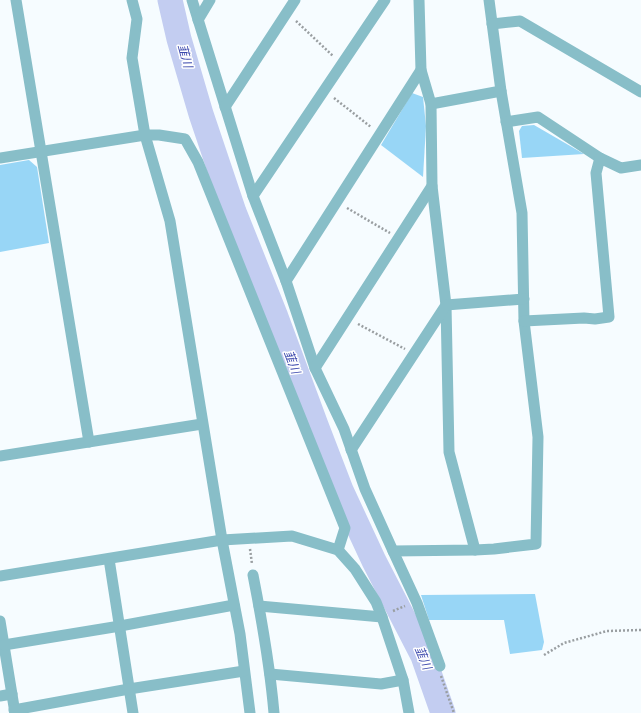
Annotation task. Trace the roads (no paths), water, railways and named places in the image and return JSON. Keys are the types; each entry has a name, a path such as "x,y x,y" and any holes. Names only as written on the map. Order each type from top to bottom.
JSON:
{"street":[{"path":"16,0 89,442"},
{"path":"132,0 137,19 132,58 145,135 170,221 202,424 240,634 250,713"},
{"path":"192,0 253,196 286,281 315,368 344,429 365,489 416,602 440,666"},
{"path":"198,20 210,0"},
{"path":"225,107 295,0"},
{"path":"253,196 385,0"},
{"path":"419,0 421,70 431,104 432,186 446,305 449,452 475,550"},
{"path":"393,551 475,550 536,544 538,437 524,321 522,213 501,91 489,0"},
{"path":"492,24 520,21 641,92"},
{"path":"286,281 421,70"},
{"path":"431,104 501,91"},
{"path":"506,122 538,117 600,158 621,168 641,165"},
{"path":"0,158 145,135 159,135 185,139 198,162 345,528 338,550"},
{"path":"524,321 584,318 595,319 609,317 596,172 600,158"},
{"path":"315,368 432,186"},
{"path":"446,305 524,299"},
{"path":"351,450 446,305"},
{"path":"0,456 202,424"},
{"path":"0,576 222,540 292,536 338,550 355,569 376,602 403,680 409,713"},
{"path":"109,559 133,713"},
{"path":"253,575 270,674 274,713"},
{"path":"4,645 234,605"},
{"path":"259,606 382,617"},
{"path":"0,621 14,712 130,689 244,671"},
{"path":"270,674 381,684 403,680"},
{"path":"0,696 12,694"}],"waterway":[{"name":"韮川","path":"170,0 179,39 201,114 234,212 276,317 341,490 374,561 423,656 443,713"}]}
